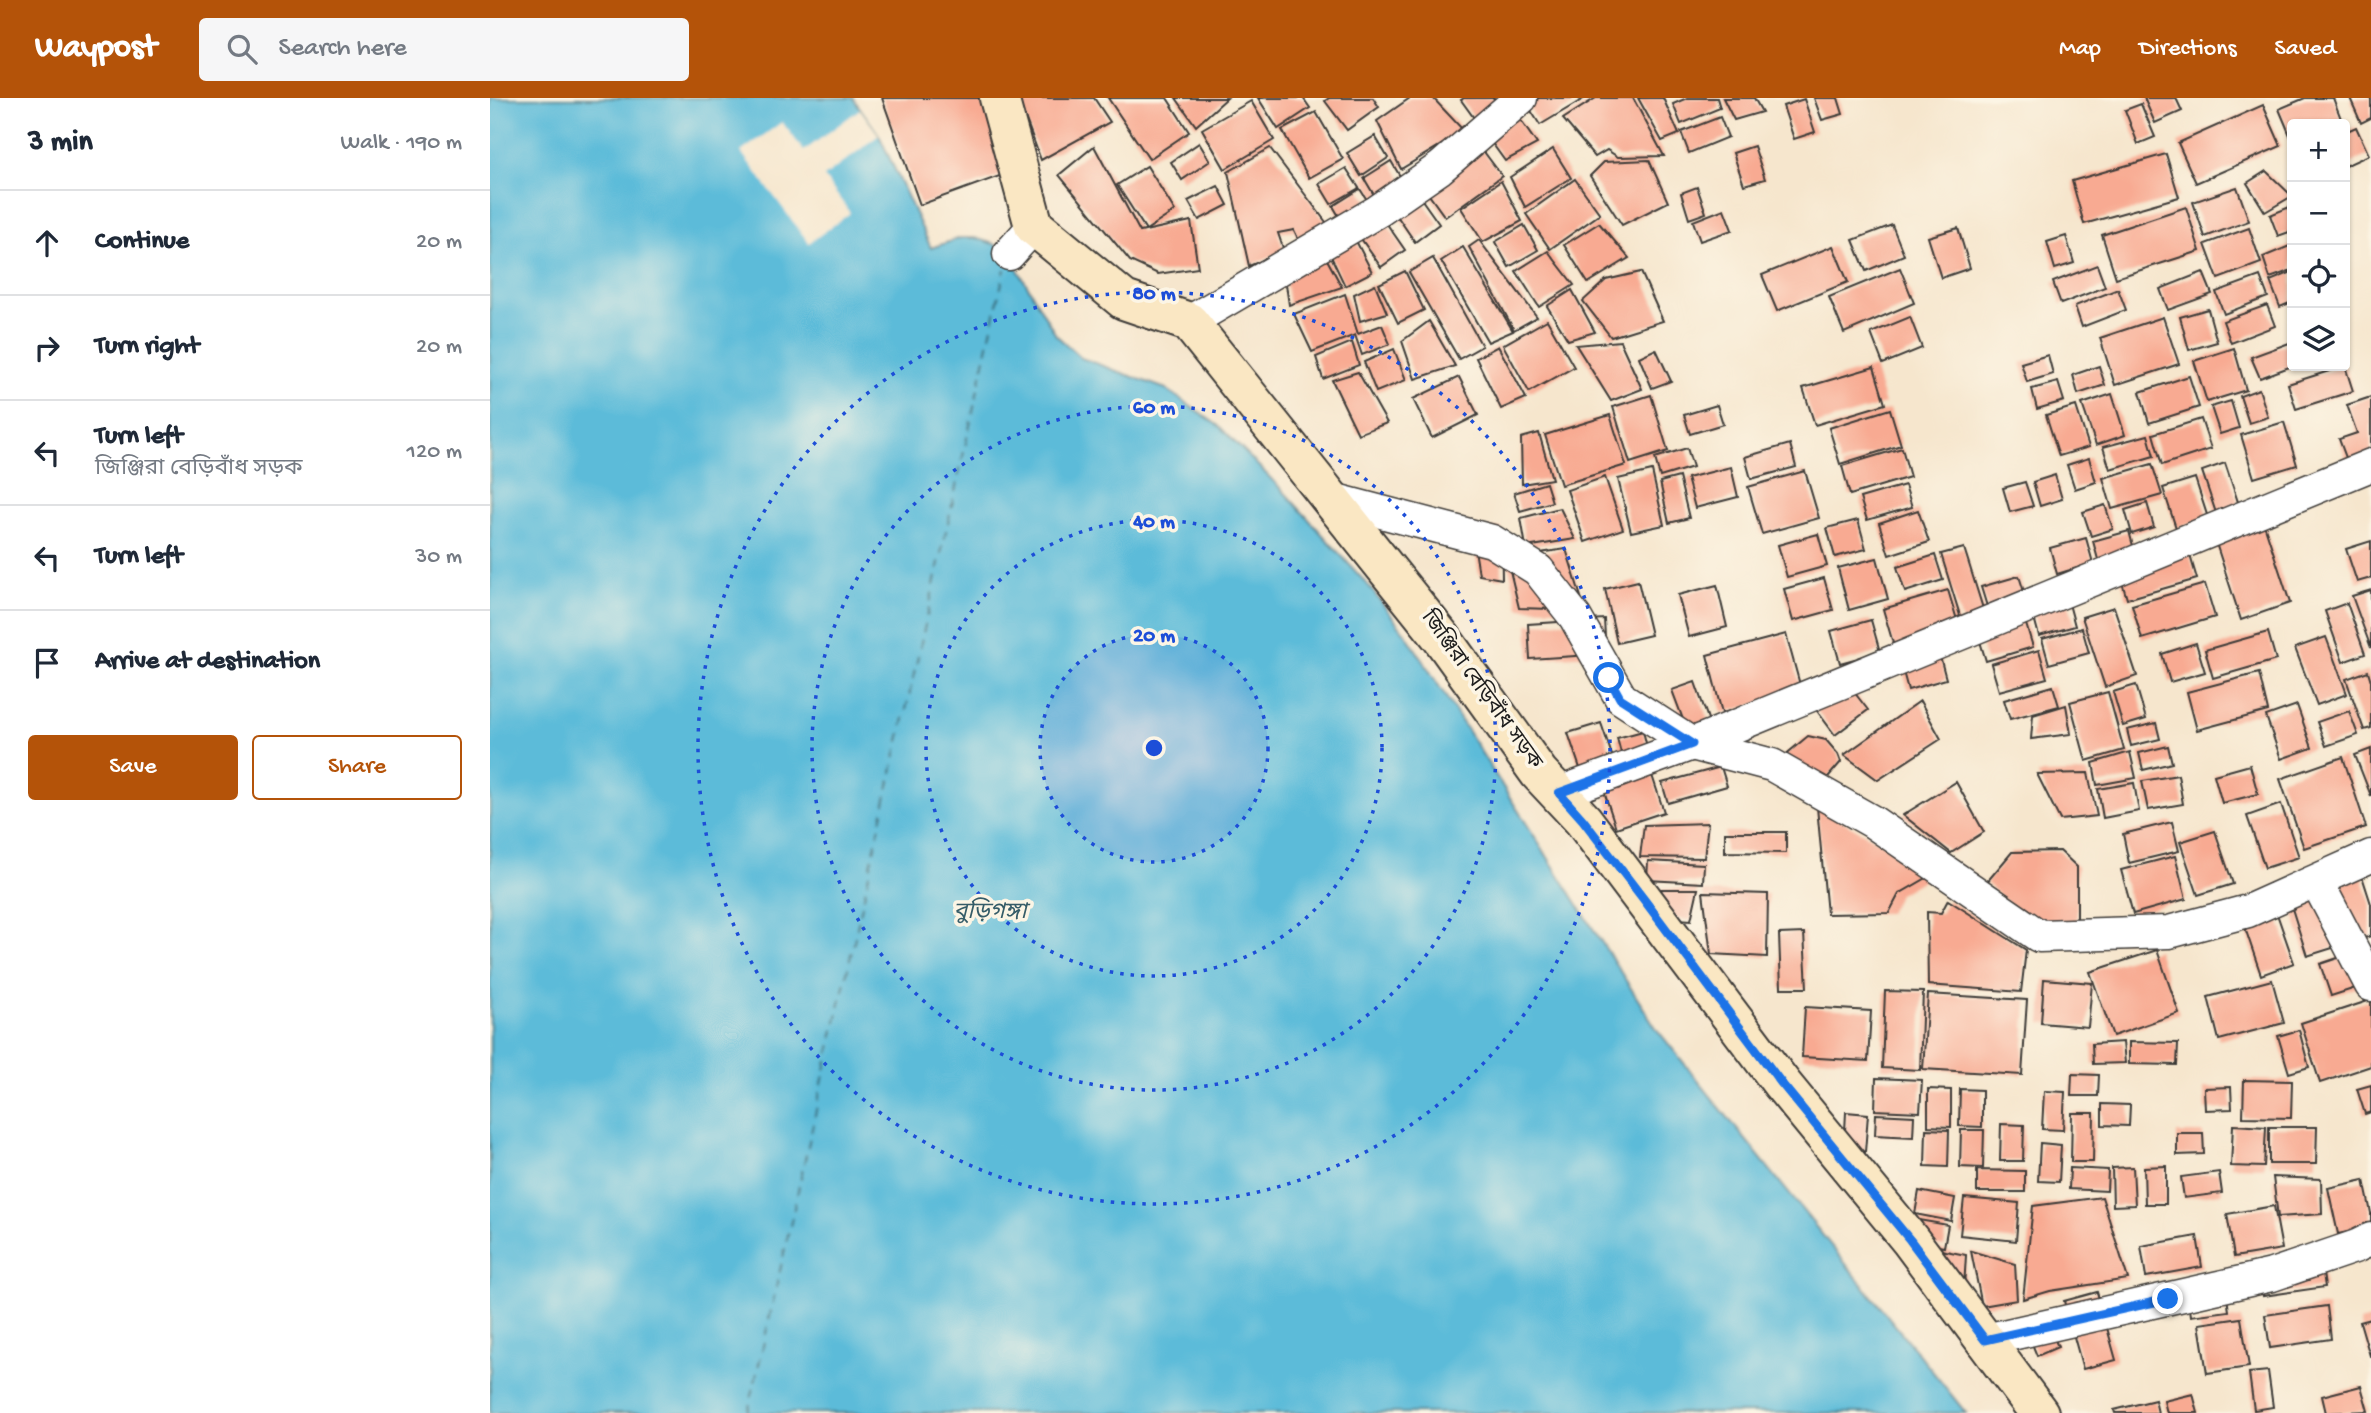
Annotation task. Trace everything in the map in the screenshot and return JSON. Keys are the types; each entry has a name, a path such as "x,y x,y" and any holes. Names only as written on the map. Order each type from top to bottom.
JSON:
{"street":[{"path":"999,98 1034,226 1124,300 1189,322 1378,211 1440,169 1521,98"},
{"path":"1009,254 1034,226"},
{"name":"জিঞ্জিরা বেড়িবাঁধ সড়ক","path":"1189,322 1441,637 1539,773 1583,820 1782,1084 1910,1240 2039,1413"},
{"path":"1559,793 1692,744 2371,465"},
{"path":"1332,499 1492,541 1538,570 1575,617 1620,698 1692,744 1772,765 1873,822 2039,936 2169,932 2248,911 2371,856"},
{"path":"2317,882 2371,985"},
{"path":"1985,1340 2273,1276 2371,1239"}],"water":[{"name":"বুড়িগঙ্গা","path":"490,98 853,98 879,135 931,248 960,238 975,238 994,244 1009,254 1056,335 1081,358 1166,389 1220,427 1287,495 1366,583 1406,634 1658,1031 1966,1413 490,1413"}],"pier":[{"path":"860,109 879,135 824,177 850,213 809,243 741,152 782,122 804,151"}],"building":[{"path":"882,98 981,98 1008,173 920,205"},
{"path":"1018,98 1094,98 1110,122 1041,160"},
{"path":"1108,98 1167,98 1189,132 1149,159"},
{"path":"1176,98 1227,98 1196,126"},
{"path":"1258,98 1303,98 1310,108 1278,129"},
{"path":"1329,98 1373,98 1379,107 1347,130 1325,101"},
{"path":"1410,98 1433,98 1464,131 1401,169 1377,121"},
{"path":"1505,98 1537,144 1505,161 1461,100"},
{"path":"1523,98 1585,98 1540,125"},
{"path":"1596,98 1633,98 1664,156 1618,157 1607,150 1595,157 1563,119"},
{"path":"1638,98 1663,98 1679,134 1662,141"},
{"path":"1687,98 1717,98 1720,108 1681,124 1673,104"},
{"path":"1723,98 1754,98 1762,112 1734,120"},
{"path":"1814,98 1838,98 1843,114 1822,120"},
{"path":"2144,98 2176,98 2182,111 2155,123"},
{"path":"2305,98 2333,98 2341,119 2287,119 2287,128 2279,109"},
{"path":"2350,98 2371,98 2371,118 2361,123"},
{"path":"1804,99 1815,132 1794,139 1783,106"},
{"path":"1251,101 1274,140 1225,169 1202,129"},
{"path":"2141,104 2155,137 2138,144 2125,110"},
{"path":"2263,105 2281,146 2196,183 2178,143"},
{"path":"1316,112 1343,159 1309,178 1282,130"},
{"path":"1720,117 1728,137 1689,153 1681,132"},
{"path":"2356,127 2369,155 2350,164 2350,130"},
{"path":"1470,133 1502,176 1445,217 1414,174"},
{"path":"1375,136 1388,158 1361,176 1347,153"},
{"path":"1199,143 1210,161 1182,180 1171,162"},
{"path":"1094,146 1140,232 1191,221 1198,268 1158,274 1130,261 1059,175"},
{"path":"1754,146 1765,179 1744,185 1733,153"},
{"path":"1270,148 1332,230 1300,243 1294,230 1278,233 1284,251 1249,266 1228,172"},
{"path":"1553,149 1571,178 1525,207 1510,177"},
{"path":"2166,154 2179,197 2084,224 2072,181"},
{"path":"1649,160 1668,202 1622,225 1590,176 1604,162"},
{"path":"1391,161 1404,183 1377,200 1364,178"},
{"path":"1147,166 1175,211 1146,230 1117,185"},
{"path":"1346,168 1359,188 1331,204 1319,184"},
{"path":"2266,171 2287,191 2287,199 2265,212 2247,183"},
{"path":"1575,179 1600,214 1550,249 1526,214"},
{"path":"1501,181 1522,221 1483,242 1461,208"},
{"path":"1218,186 1228,205 1199,220 1188,201"},
{"path":"1697,187 1706,213 1689,219 1681,193"},
{"path":"2237,187 2249,221 2205,237 2193,202"},
{"path":"1360,189 1374,211 1346,228 1333,206"},
{"path":"1415,190 1439,224 1415,242 1391,207"},
{"path":"2186,207 2200,251 2116,278 2102,235"},
{"path":"2287,208 2287,233 2278,236 2270,215"},
{"path":"1724,209 1732,230 1700,241 1693,221"},
{"path":"1378,211 1405,250 1381,267 1357,233"},
{"path":"1599,223 1629,258 1588,283 1564,245"},
{"path":"1524,225 1538,250 1509,267 1495,242"},
{"path":"1892,225 1904,255 1866,271 1853,240"},
{"path":"1958,228 1970,268 1941,278 1928,237"},
{"path":"2249,228 2261,263 2218,279 2205,244"},
{"path":"1353,235 1372,272 1345,286 1327,248"},
{"path":"2066,236 2074,263 2055,269 2047,242"},
{"path":"1479,240 1537,317 1514,330 1469,247"},
{"path":"1833,246 1848,282 1777,311 1762,275"},
{"path":"1463,247 1513,331 1488,342 1441,261"},
{"path":"2287,247 2287,272 2270,278 2263,257"},
{"path":"1548,251 1574,285 1539,307 1516,271"},
{"path":"1324,254 1342,287 1289,305 1284,271"},
{"path":"1433,258 1482,346 1459,359 1409,272"},
{"path":"2097,265 2105,287 2061,304 2053,282"},
{"path":"1900,268 1914,303 1844,333 1829,297"},
{"path":"1405,271 1424,310 1398,323 1379,284"},
{"path":"1641,272 1663,321 1611,337 1583,301 1606,280"},
{"path":"2203,272 2212,294 2168,310 2160,289"},
{"path":"2287,274 2287,304 2280,307 2270,281"},
{"path":"2260,276 2268,297 2224,314 2216,292"},
{"path":"1375,284 1387,313 1360,321 1354,294"},
{"path":"2118,289 2126,310 2082,327 2075,306"},
{"path":"1572,290 1595,332 1568,340 1547,306"},
{"path":"1345,294 1358,334 1382,325 1390,344 1362,355 1355,335 1312,352 1294,314"},
{"path":"2267,305 2275,326 2231,343 2223,321"},
{"path":"2208,309 2217,342 2189,350 2180,317"},
{"path":"1910,317 1922,348 1883,364 1871,333"},
{"path":"2163,317 2179,364 2115,385 2100,338"},
{"path":"1547,320 1574,367 1529,392 1503,345"},
{"path":"1429,321 1455,366 1415,379 1402,341"},
{"path":"1620,341 1642,389 1611,401 1576,345"},
{"path":"1352,342 1359,365 1323,379 1316,357"},
{"path":"2287,344 2287,368 2260,378 2251,357"},
{"path":"1498,346 1526,398 1501,409 1476,358"},
{"path":"2234,348 2246,390 2207,402 2194,361"},
{"path":"1394,349 1406,380 1376,392 1364,362"},
{"path":"1656,349 1671,381 1652,388 1639,357"},
{"path":"2048,355 2053,374 2027,382 2021,363"},
{"path":"2099,366 2105,385 2078,394 2073,375"},
{"path":"1874,367 1885,404 1815,425 1803,388"},
{"path":"2329,371 2347,371 2353,391 2296,409 2288,384"},
{"path":"1358,372 1387,423 1358,434 1332,380"},
{"path":"2189,376 2199,407 2149,423 2140,392"},
{"path":"1459,377 1478,415 1432,438 1413,399"},
{"path":"2058,382 2064,401 2037,409 2032,389"},
{"path":"2259,389 2268,417 2249,423 2240,396"},
{"path":"2112,394 2125,435 2096,445 2082,404"},
{"path":"1651,395 1668,451 1630,463 1613,407"},
{"path":"2371,397 2371,455 2348,463 2339,439 2357,433 2347,405"},
{"path":"2231,401 2239,428 2220,434 2211,407"},
{"path":"1717,405 1723,424 1690,434 1684,415"},
{"path":"2076,406 2089,447 2059,456 2046,415"},
{"path":"1890,409 1901,445 1840,464 1829,428"},
{"path":"1610,415 1626,465 1561,485 1545,435"},
{"path":"2201,419 2211,449 2162,465 2153,434"},
{"path":"2284,422 2297,465 2254,478 2241,435"},
{"path":"1539,433 1552,479 1522,484 1521,438"},
{"path":"2148,435 2154,456 2110,469 2103,447"},
{"path":"1790,444 1796,467 1751,479 1745,457"},
{"path":"1687,448 1693,467 1660,477 1655,458"},
{"path":"1902,448 1910,477 1850,495 1842,466"},
{"path":"2089,458 2096,482 2075,489 2067,465"},
{"path":"2225,463 2239,505 2216,513 2202,471"},
{"path":"2152,464 2162,495 2112,509 2103,478"},
{"path":"1731,467 1738,497 1695,508 1687,478"},
{"path":"1652,471 1664,525 1631,532 1618,479"},
{"path":"1805,471 1819,518 1762,534 1748,487"},
{"path":"2055,475 2062,499 2040,506 2033,482"},
{"path":"1605,477 1623,529 1585,542 1567,490"},
{"path":"1679,477 1689,518 1669,523 1660,482"},
{"path":"2195,478 2208,518 2176,528 2163,488"},
{"path":"2025,482 2033,506 2010,512 2003,488"},
{"path":"1546,483 1552,502 1520,511 1514,493"},
{"path":"1905,485 1912,507 1867,520 1860,498"},
{"path":"2147,503 2154,527 2132,534 2125,510"},
{"path":"2105,505 2113,529 2091,536 2083,512"},
{"path":"1560,508 1575,539 1526,547 1521,518"},
{"path":"1918,510 1929,542 1889,555 1879,523"},
{"path":"2262,518 2290,603 2241,620 2213,534"},
{"path":"1858,520 1866,549 1835,557 1827,528"},
{"path":"1501,528 1502,579 1479,575 1472,530"},
{"path":"2129,531 2136,557 2100,567 2093,541"},
{"path":"1818,534 1827,566 1787,577 1778,545"},
{"path":"2086,538 2093,563 2057,574 2050,548"},
{"path":"2371,541 2371,578 2357,582 2346,549"},
{"path":"1964,548 1985,615 1962,622 1941,554"},
{"path":"1566,549 1585,610 1519,608 1507,558"},
{"path":"2189,552 2197,579 2127,599 2119,572"},
{"path":"1935,555 1943,580 1905,592 1897,567"},
{"path":"1877,558 1888,599 1849,610 1838,568"},
{"path":"2019,576 2027,601 1989,613 1981,587"},
{"path":"1824,578 1833,610 1793,621 1784,589"},
{"path":"1638,581 1651,635 1617,643 1605,589"},
{"path":"2205,584 2215,617 2142,639 2132,605"},
{"path":"1717,585 1727,627 1689,637 1678,595"},
{"path":"1948,590 1960,630 1895,650 1883,609"},
{"path":"2371,590 2371,648 2352,596"},
{"path":"2068,600 2075,626 2039,636 2032,610"},
{"path":"2347,603 2365,654 2343,662 2325,611"},
{"path":"2114,607 2137,676 2105,687 2082,617"},
{"path":"2022,611 2033,647 1986,661 1975,625"},
{"path":"1604,619 1606,654 1530,659 1528,624"},
{"path":"1871,620 1880,652 1840,663 1831,631"},
{"path":"2082,628 2089,653 2049,664 2042,639"},
{"path":"2268,632 2276,660 2213,678 2205,650"},
{"path":"1786,634 1802,692 1722,713 1707,655"},
{"path":"2326,637 2347,694 2317,705 2295,648"},
{"path":"2196,643 2205,672 2170,682 2162,654"},
{"path":"2039,650 2047,678 1999,691 1991,664"},
{"path":"1939,653 1946,679 1908,690 1901,664"},
{"path":"2368,671 2371,681 2371,728 2364,730 2346,679"},
{"path":"2259,673 2268,711 2197,730 2187,692"},
{"path":"1695,682 1709,722 1687,730 1672,690"},
{"path":"2136,685 2146,719 2123,726 2113,692"},
{"path":"2053,686 2059,706 2010,719 2004,700"},
{"path":"1854,692 1868,710 1835,735 1812,704"},
{"path":"2108,692 2124,750 2086,761 2070,702"},
{"path":"1920,701 1941,739 1878,780 1844,755"},
{"path":"2066,705 2071,734 2031,739 2033,715"},
{"path":"2297,705 2312,748 2281,759 2266,716"},
{"path":"2349,711 2358,735 2326,746 2317,722"},
{"path":"1601,723 1617,770 1647,760 1664,812 1616,828 1599,776 1584,780 1568,733"},
{"path":"2156,723 2160,739 2131,746 2127,730"},
{"path":"1643,731 1648,751 1622,757 1617,738"},
{"path":"1808,736 1826,740 1841,762 1823,783 1784,756"},
{"path":"2168,746 2172,763 2143,770 2139,753"},
{"path":"2371,749 2371,796 2355,755"},
{"path":"2130,752 2136,778 2097,785 2093,763"},
{"path":"2343,757 2366,827 2304,848 2280,779"},
{"path":"2250,765 2258,794 2222,803 2214,775"},
{"path":"1721,767 1727,786 1668,803 1662,783"},
{"path":"2088,773 2097,816 2060,820 2037,774"},
{"path":"2178,775 2183,804 2148,810 2142,781"},
{"path":"1956,782 1984,832 1951,853 1903,815"},
{"path":"2134,783 2139,811 2103,818 2098,789"},
{"path":"2281,804 2299,857 2265,868 2247,816"},
{"path":"1817,807 1935,873 1899,894 1889,913 1827,914"},
{"path":"2172,822 2179,851 2129,863 2123,834"},
{"path":"1708,823 1704,858 1640,857 1644,825"},
{"path":"2215,831 2233,884 2198,895 2180,842"},
{"path":"1725,832 1786,832 1786,853 1725,852"},
{"path":"2060,851 2077,867 2077,924 2032,924 1986,883 2012,852"},
{"path":"2175,856 2186,899 2133,914 2121,870"},
{"path":"1648,861 1704,864 1703,883 1647,880"},
{"path":"2362,876 2371,904 2371,936 2307,956 2289,899"},
{"path":"1661,889 1698,889 1691,920 1665,918"},
{"path":"1703,892 1768,894 1767,957 1711,954"},
{"path":"1948,900 2026,950 2021,992 1928,985 1927,912 1941,913"},
{"path":"2276,911 2294,963 2261,975 2243,922"},
{"path":"1804,933 1807,988 1781,988 1779,934"},
{"path":"2371,947 2371,983 2331,996 2320,964"},
{"path":"2157,950 2179,1013 2113,1036 2090,972"},
{"path":"2044,979 2092,983 2088,1027 2041,1023"},
{"path":"2272,980 2284,1023 2219,1040 2208,997"},
{"path":"1885,991 1923,992 1920,1070 1882,1068"},
{"path":"1928,994 2027,1000 2022,1075 1923,1069"},
{"path":"2371,1000 2371,1066 2320,1083 2301,1023"},
{"path":"1805,1007 1871,1011 1868,1061 1802,1057"},
{"path":"2299,1030 2309,1067 2289,1073 2278,1036"},
{"path":"2123,1042 2125,1063 2093,1064 2092,1044"},
{"path":"2129,1042 2178,1043 2177,1065 2129,1064"},
{"path":"2072,1074 2099,1075 2098,1096 2071,1096"},
{"path":"1876,1078 1922,1080 1920,1112 1875,1110"},
{"path":"2244,1080 2292,1081 2291,1118 2243,1117"},
{"path":"2371,1085 2371,1112 2365,1114 2357,1089"},
{"path":"2231,1087 2232,1109 2205,1110 2204,1088"},
{"path":"1928,1089 1951,1090 1951,1127 1928,1126"},
{"path":"1960,1089 1982,1090 1982,1127 1959,1126"},
{"path":"2044,1091 2065,1092 2063,1130 2042,1129"},
{"path":"2102,1104 2130,1105 2129,1126 2102,1125"},
{"path":"1846,1112 1868,1114 1865,1152 1844,1150"},
{"path":"2072,1113 2094,1113 2093,1162 2071,1162"},
{"path":"1876,1114 1914,1116 1913,1137 1875,1135"},
{"path":"2001,1124 2024,1125 2023,1161 2000,1161"},
{"path":"2233,1125 2266,1127 2264,1167 2231,1166"},
{"path":"2269,1127 2317,1127 2316,1164 2269,1164"},
{"path":"1926,1129 1949,1130 1948,1167 1925,1166"},
{"path":"1961,1130 1984,1130 1983,1168 1960,1167"},
{"path":"2177,1133 2203,1133 2204,1154 2177,1155"},
{"path":"2040,1143 2061,1145 2059,1182 2038,1181"},
{"path":"2166,1166 2166,1204 2145,1204 2144,1167"},
{"path":"2133,1167 2135,1205 2113,1206 2112,1168"},
{"path":"2070,1168 2108,1170 2107,1191 2069,1189"},
{"path":"1977,1170 2025,1171 2025,1192 1977,1192"},
{"path":"2219,1172 2222,1193 2184,1198 2181,1177"},
{"path":"2273,1177 2321,1179 2322,1214 2278,1217"},
{"path":"2364,1180 2371,1227 2338,1234 2328,1188"},
{"path":"1919,1191 1955,1198 1951,1221 1915,1214"},
{"path":"2102,1197 2128,1279 2050,1291 2023,1299 2033,1206"},
{"path":"1964,1198 2019,1203 2016,1241 1960,1235"},
{"path":"2274,1206 2282,1249 2234,1257 2227,1214"},
{"path":"1907,1218 1948,1225 1944,1247 1903,1240"},
{"path":"2197,1236 2202,1267 2146,1277 2141,1246"},
{"path":"1921,1246 1966,1255 1964,1288"},
{"path":"1971,1251 2015,1264 2017,1300 1982,1306"},
{"path":"2320,1253 2325,1287 2263,1296 2258,1263"},
{"path":"2226,1290 2229,1311 2191,1316 2188,1294"},
{"path":"2097,1292 2116,1360 2083,1369 2064,1301"},
{"path":"2327,1306 2331,1339 2270,1348 2265,1315"},
{"path":"2044,1313 2058,1347 2037,1356 2023,1322"},
{"path":"2241,1318 2249,1367 2207,1373 2199,1324"},
{"path":"2371,1319 2371,1356 2370,1356 2360,1322"},
{"path":"2268,1371 2273,1407 2254,1410 2249,1373"},
{"path":"2361,1386 2368,1411 2326,1413 2322,1396"},
{"path":"2193,1394 2198,1413 2167,1413 2164,1401"},
{"path":"2155,1400 2158,1413 2115,1413 2114,1410"}],"ferry route":[{"path":"748,1413 1005,269"}],"route":[{"path":"1609,678 1620,698 1692,744 1559,793 1583,820 1782,1084 1910,1240 1985,1340 2168,1299"}]}
